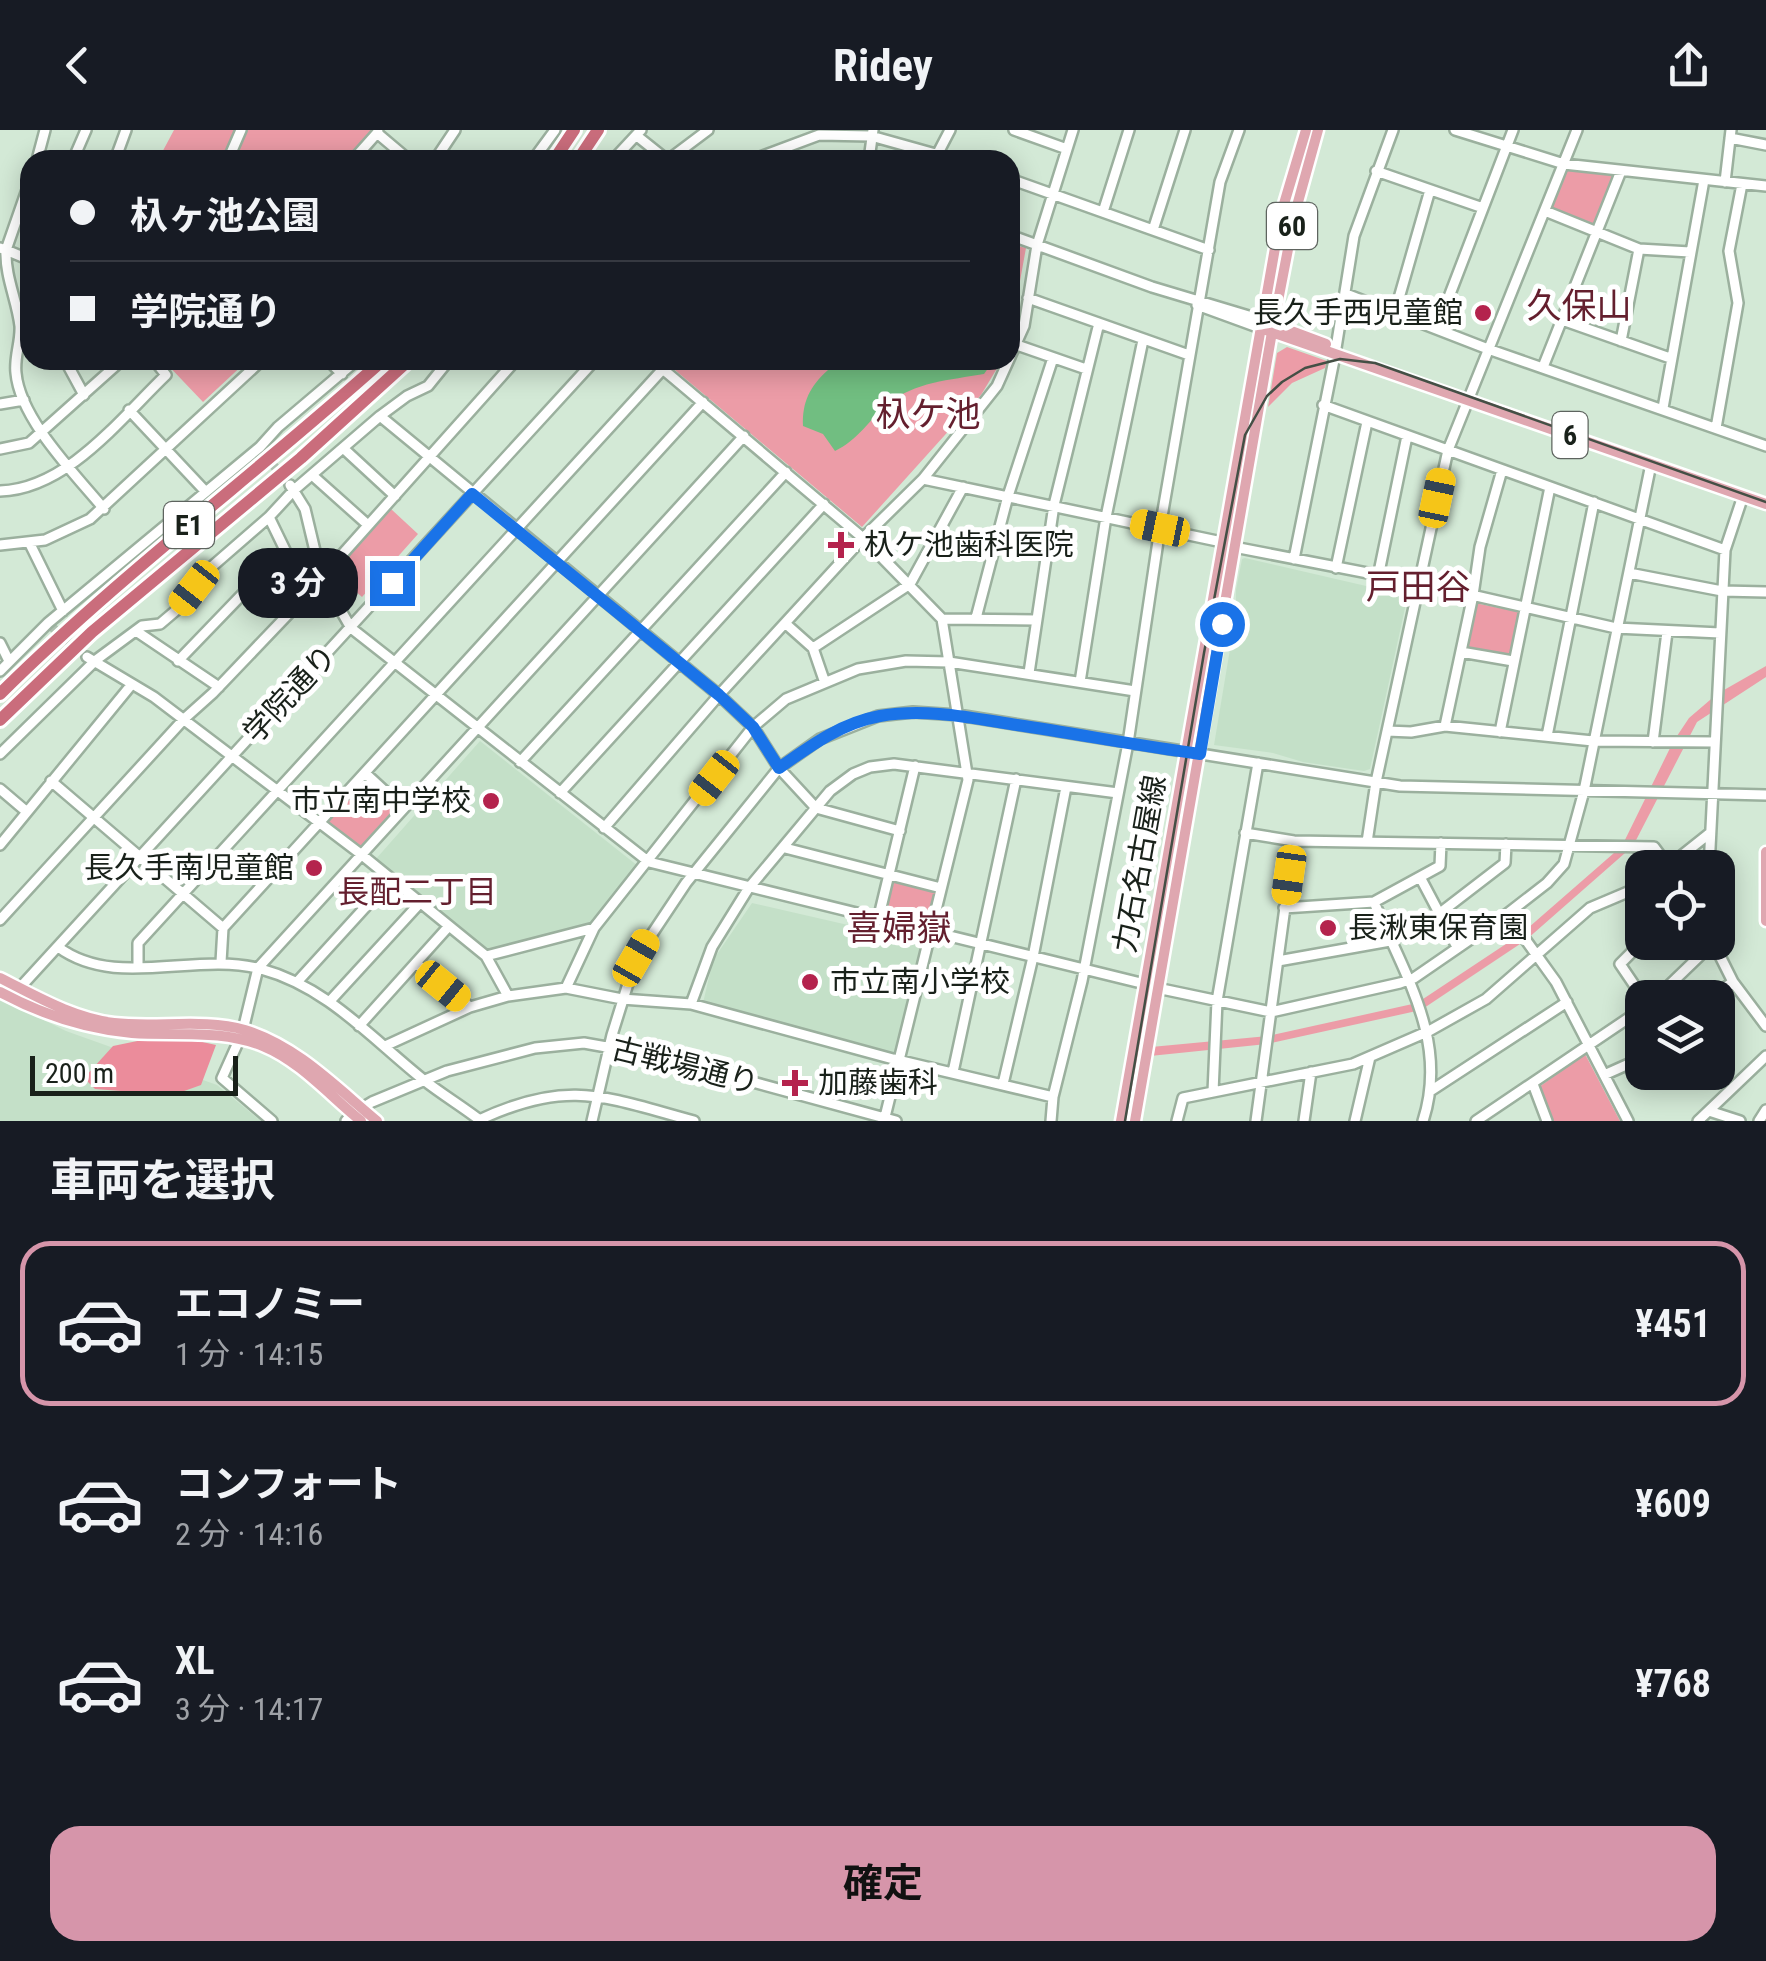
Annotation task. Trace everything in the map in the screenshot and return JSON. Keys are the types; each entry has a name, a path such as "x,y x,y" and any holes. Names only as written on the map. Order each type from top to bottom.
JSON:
{"highway":[{"name":"E1","path":"0,694 142,564 371,370"},
{"name":"E1","path":"0,720 92,632 301,458 398,370"}],"main road":[{"name":"60","path":"1267,326 1281,214 1306,130"},
{"name":"60","path":"1267,326 1318,130"},
{"name":"6","path":"1267,326 1766,504"},
{"name":"力石名古屋線","path":"1120,1121 1222,542 1267,326"},
{"name":"力石名古屋線","path":"1135,1121 1200,754 1267,326"},
{"path":"1766,852 1766,921"},
{"path":"0,978 71,1011 113,1022 219,1026 275,1042 297,1055 355,1116 377,1121"},
{"path":"0,992 80,1025 106,1030 242,1034"}],"street":[{"path":"541,150 556,130"},
{"path":"681,150 708,130"},
{"path":"1014,130 1067,149"},
{"path":"1020,336 1037,245 1073,130"},
{"path":"1102,212 1129,130"},
{"path":"1152,230 1185,130"},
{"path":"1051,1121 1085,969 1128,742 1160,528 1220,182 1239,130"},
{"path":"1294,559 1354,236 1393,130"},
{"path":"1455,130 1564,164 1766,186"},
{"path":"1437,328 1512,130"},
{"path":"1367,842 1386,731 1448,450 1577,130"},
{"path":"378,132 398,150"},
{"path":"776,150 819,132 872,133 928,150"},
{"path":"1725,182 1730,134 1766,145"},
{"path":"1376,171 1483,208"},
{"path":"1542,367 1622,171"},
{"path":"1663,408 1704,180"},
{"path":"1020,183 1209,250"},
{"path":"1716,428 1738,303 1729,250 1742,184"},
{"path":"1396,312 1430,190"},
{"path":"20,206 3,249 5,289 19,322 16,371 24,400 68,467 104,509"},
{"path":"1544,211 1638,249 1690,252"},
{"path":"1020,239 1267,326"},
{"path":"1620,341 1638,249"},
{"path":"1346,294 1766,446"},
{"path":"1028,298 1189,355"},
{"path":"1562,320 1670,358"},
{"path":"1029,673 1054,505 1098,323"},
{"path":"1080,682 1106,517 1143,340"},
{"path":"1020,346 1086,369"},
{"path":"976,618 1008,496 1052,358"},
{"path":"70,370 84,395"},
{"path":"0,449 29,444 111,370"},
{"path":"0,490 40,484 68,467 166,375 162,370"},
{"path":"0,545 30,544 63,534 104,509 249,370"},
{"path":"338,370 342,374"},
{"path":"0,671 63,611 262,450 278,427 346,370"},
{"path":"0,754 91,658 142,626 160,624 208,570 269,517 292,487 312,475 380,416 428,386 441,370"},
{"path":"0,921 184,719 219,687 430,460 507,370"},
{"name":"学院通り","path":"12,998 585,370"},
{"path":"138,967 138,944 660,370"},
{"path":"664,370 863,538 942,619 968,772 888,1120"},
{"path":"604,828 719,695 863,538 923,479 981,410 1004,370"},
{"path":"0,404 24,400"},
{"path":"221,962 223,928 703,402"},
{"path":"1323,405 1724,550"},
{"path":"129,410 206,492"},
{"path":"380,416 719,695 753,727 779,768 816,808 900,831"},
{"path":"1336,568 1367,422"},
{"path":"272,1121 222,1078 242,1034 258,968 744,436"},
{"path":"1378,577 1407,436"},
{"path":"343,448 396,496"},
{"path":"1157,988 1271,1012 1407,980 1507,914 1557,873 1571,844 1584,791 1651,464"},
{"path":"1445,726 1480,547 1502,470"},
{"path":"520,762 786,472"},
{"path":"312,475 368,525"},
{"path":"923,479 1222,542"},
{"path":"1500,732 1550,486"},
{"path":"292,487 305,508 321,576 351,628 649,862 1144,984"},
{"path":"813,648 910,584 963,488"},
{"path":"1709,850 1724,550 1742,496"},
{"path":"1547,736 1594,502"},
{"path":"560,793 824,504"},
{"path":"269,517 285,550 297,604"},
{"path":"30,544 63,611"},
{"path":"1234,547 1616,628 1720,633"},
{"path":"178,660 285,550"},
{"path":"1628,573 1722,591 1766,592"},
{"path":"942,619 1036,620"},
{"path":"786,624 813,648 824,680"},
{"path":"136,631 219,687"},
{"path":"1654,742 1667,632"},
{"path":"0,643 9,660"},
{"path":"1461,652 1513,661"},
{"path":"91,658 233,755 420,902 486,956 508,996"},
{"path":"566,988 594,928 753,727 786,699 858,668 906,660 949,662 1134,691"},
{"path":"0,845 132,684"},
{"path":"592,1121 622,999 643,946 694,874 779,768 820,738 878,716 913,712 958,716 1438,789 1766,795"},
{"path":"1386,731 1411,732 1445,726 1594,741 1714,742"},
{"path":"1214,1092 1217,1001 1258,763"},
{"path":"690,1004 712,947 748,889 830,791 853,774 894,764 1118,793"},
{"path":"878,920 915,766"},
{"path":"365,773 403,808"},
{"path":"953,1072 1016,779"},
{"path":"52,782 142,852 182,895 223,928"},
{"path":"1003,1084 1066,787"},
{"path":"0,789 27,812"},
{"path":"1245,833 1294,841 1571,844 1656,850"},
{"path":"1688,850 1710,833"},
{"path":"1256,1121 1294,841"},
{"path":"1284,908 1374,902 1440,866 1441,843"},
{"path":"1278,961 1390,941 1440,913 1505,863 1506,844"},
{"path":"785,848 942,888"},
{"path":"1420,877 1457,947"},
{"path":"298,981 391,879"},
{"path":"1178,1121 1183,1098 1370,1057 1429,1032 1486,999 1590,908 1625,893"},
{"path":"330,1001 420,902"},
{"path":"1374,902 1429,1032 1432,1090 1423,1121"},
{"path":"1507,914 1566,1002 1628,1121"},
{"path":"359,1026 449,926"},
{"path":"486,956 594,928"},
{"path":"58,947 102,966 221,962 258,968 298,981 330,1001 424,1080 480,1120 512,1104 544,1095 597,1095 694,1121"},
{"path":"1625,959 1620,964 1631,980"},
{"path":"1675,980 1695,960"},
{"path":"417,964 470,1007"},
{"path":"1735,985 1766,1026"},
{"path":"385,1046 470,1007 508,996 566,988 622,999 690,1004 900,1061 1054,1097"},
{"path":"1432,1090 1566,1002"},
{"path":"1476,1121 1625,1021"},
{"name":"古戦場通り","path":"355,1116 424,1080 493,1057 584,1044 610,1046 888,1120"},
{"path":"1698,1121 1766,1056"},
{"path":"1355,1121 1370,1057"},
{"path":"1604,1075 1625,1066"},
{"path":"1304,1121 1310,1072"},
{"path":"1533,1084 1547,1121"},
{"path":"1759,1121 1766,1110"},
{"path":"1709,1111 1740,1121"}],"shaded area":[{"path":"174,130 374,130 355,150 163,150"},
{"path":"1566,168 1618,173 1596,230 1547,211"},
{"path":"1020,246 1026,248 1020,281"},
{"path":"1287,347 1327,361 1325,368 1292,383 1268,407 1277,353"},
{"path":"173,370 237,370 203,402"},
{"path":"675,370 996,370 981,395 862,527"},
{"name":"杁ケ池","path":"828,370 987,370 984,374 909,391 835,451 823,434 803,426 808,395"},
{"path":"391,509 418,534 362,597 334,572"},
{"path":"1245,558 1405,595 1370,769 1303,762 1273,753 1214,745 1236,613 1236,590"},
{"path":"1475,603 1519,612 1509,657 1465,649"},
{"path":"1766,666 1766,677 1697,722 1633,846 1526,940 1421,1010 1267,1044 1150,1056 1151,1047 1268,1036 1417,1003 1521,934 1622,846 1673,742 1689,718 1717,694"},
{"name":"市立南中学校","path":"480,741 638,866 589,927 493,953 375,860"},
{"path":"365,780 399,808 363,850 328,827 327,821"},
{"path":"895,879 937,889 930,926 884,917"},
{"name":"市立南小学校","path":"752,903 922,942 895,1054 703,1003 713,960"},
{"path":"0,998 66,1031 217,1085 261,1121 0,1121"},
{"path":"147,1039 189,1039 216,1045 201,1085 173,1095 95,1089 84,1078 113,1046"},
{"path":"1585,1054 1620,1121 1552,1121 1539,1087"}],"tunnel":[{"path":"263,453 290,485"},
{"path":"52,627 87,657"}],"tram line":[{"path":"1125,1121 1245,435 1267,396 1305,368 1340,359 1375,363 1766,502"}],"place":[{"name":"長久手西児童館","path":"1483,313"},
{"name":"杁ケ池歯科医院","path":"841,545"},
{"name":"市立南中学校","path":"491,801"},
{"name":"長久手南児童館","path":"314,868"},
{"name":"長湫東保育園","path":"1328,928"},
{"name":"市立南小学校","path":"810,982"},
{"name":"加藤歯科","path":"795,1083"}],"district":[{"name":"久保山","path":"1579,306"},
{"name":"杁ケ池","path":"928,414"},
{"name":"戸田谷","path":"1418,587"},
{"name":"長配二丁目","path":"417,892"},
{"name":"喜婦嶽","path":"899,928"}],"route":[{"path":"392,583 472,494 719,695 753,727 779,768 820,738 850,724 913,712 969,717 1200,754 1222,624"}]}
